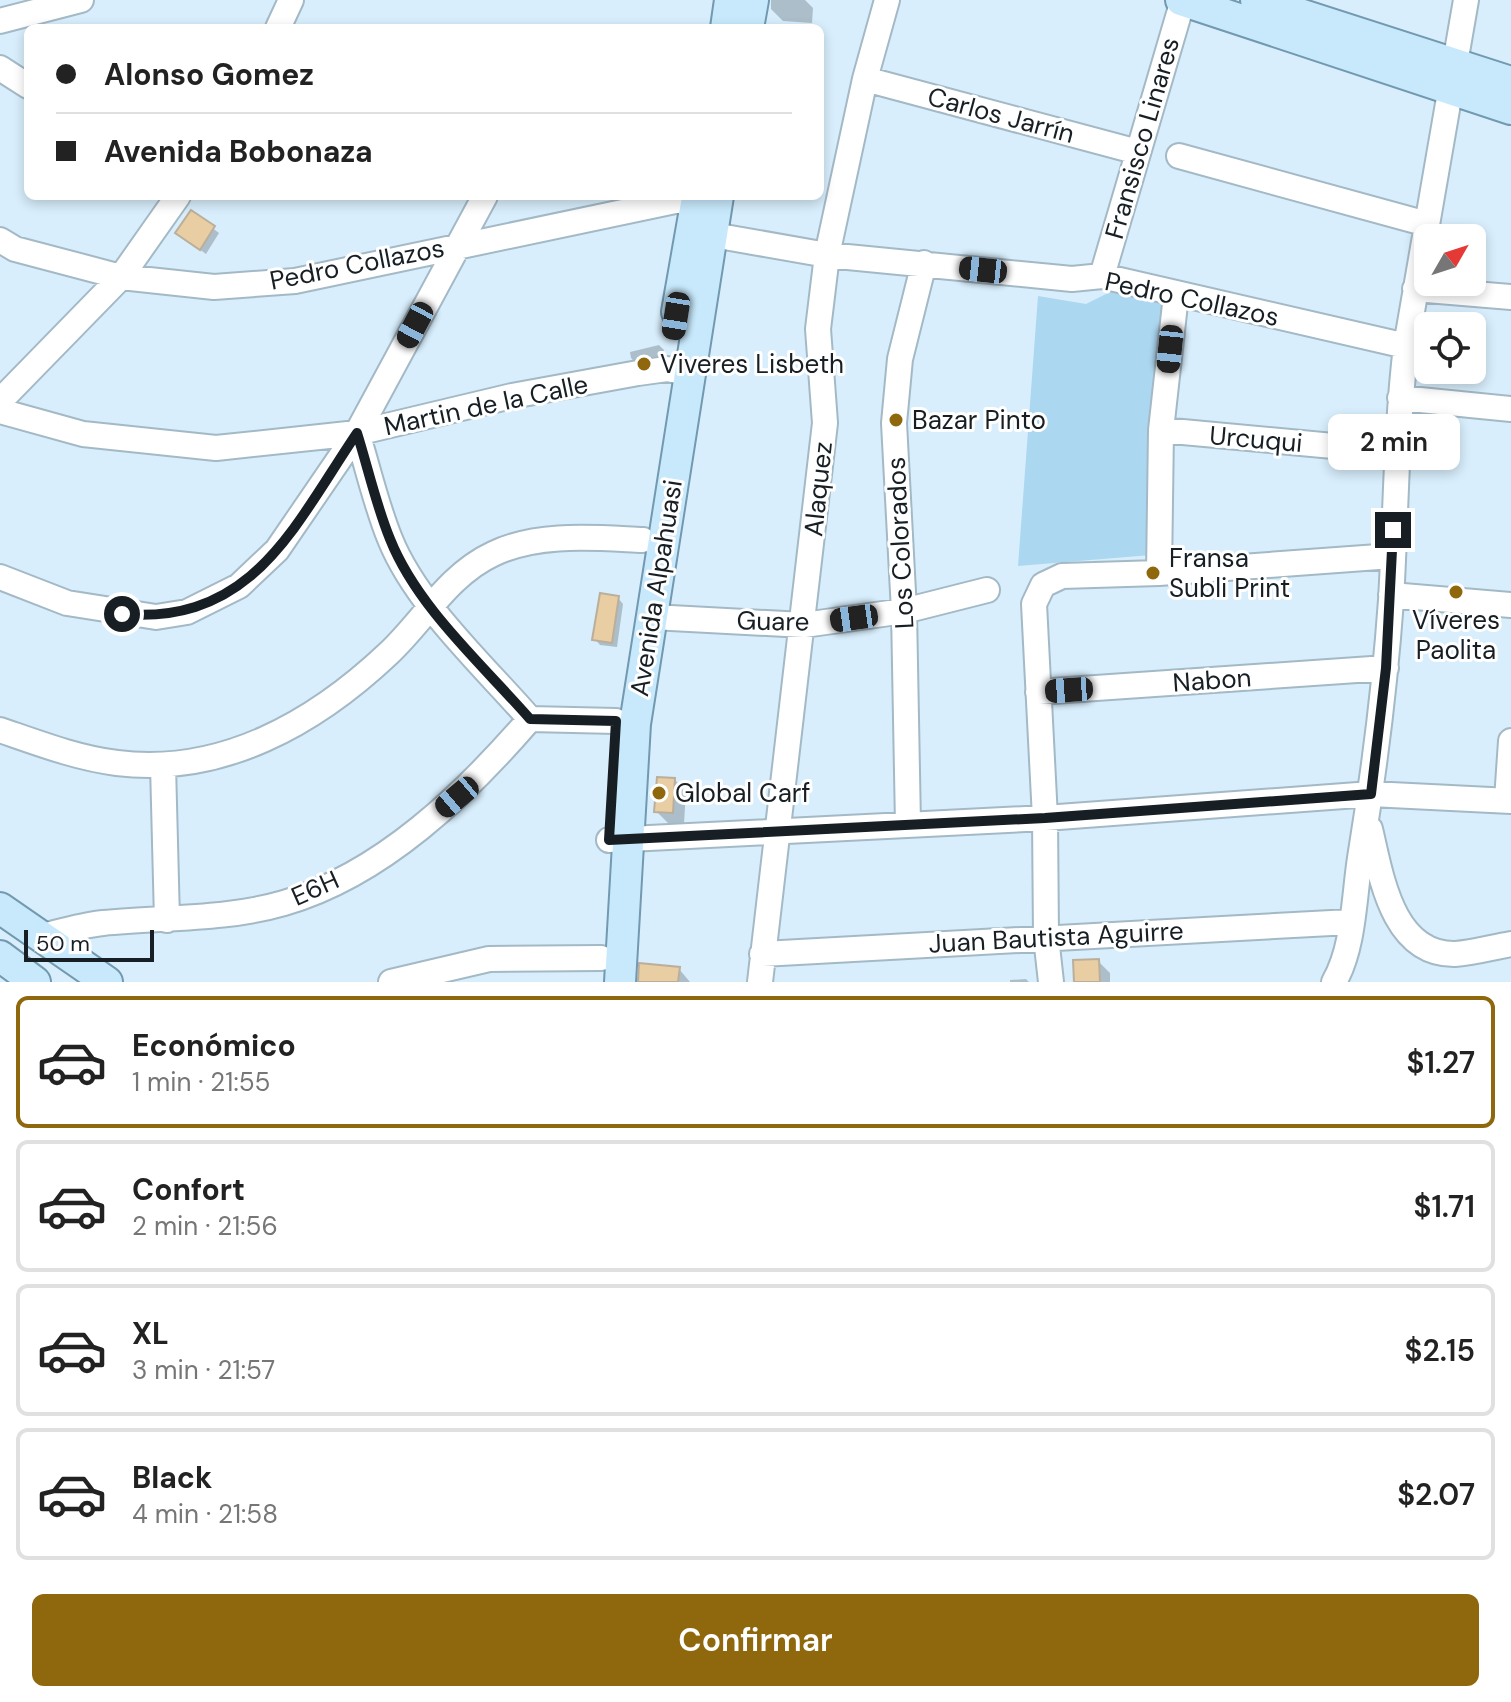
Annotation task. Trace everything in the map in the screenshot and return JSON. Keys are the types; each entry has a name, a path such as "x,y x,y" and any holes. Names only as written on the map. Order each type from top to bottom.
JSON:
{"main road":[{"path":"727,24 730,0"},
{"path":"749,24 753,0"},
{"path":"1182,0 1453,76 1511,82"},
{"path":"1256,0 1453,76 1511,109"},
{"name":"Avenida Alpahuasi","path":"620,982 616,721 643,540 678,371 707,200"},
{"name":"Avenida Alpahuasi","path":"600,970 652,617 678,371"},
{"path":"0,908 107,982"},
{"path":"0,956 35,982"}],"street":[{"path":"0,21 81,0"},
{"path":"280,24 291,0"},
{"name":"Alaquez","path":"760,982 804,625 825,423 818,329 827,255 865,79 887,0"},
{"name":"Fransisco Linares","path":"1102,276 1182,0"},
{"path":"1179,156 1427,224 1466,0"},
{"path":"0,68 24,83"},
{"name":"Carlos Jarrín","path":"865,79 1138,152"},
{"path":"0,401 121,277 175,200"},
{"path":"0,577 67,603 156,617 187,612 214,602 239,586 277,550 357,433 483,200"},
{"name":"Pedro Collazos","path":"0,240 15,249 121,277 214,287 295,281 459,244 696,200"},
{"name":"Pedro Collazos","path":"700,233 827,255 1072,279 1102,276 1406,346"},
{"name":"Los Colorados","path":"908,825 895,389 924,263"},
{"path":"1159,573 1161,430 1176,295"},
{"path":"1343,975 1386,668 1400,398 1414,295"},
{"path":"1486,295 1511,297"},
{"name":"Martin de la Calle","path":"0,411 83,434 216,448 357,433 512,396 678,371"},
{"path":"1400,398 1511,409"},
{"name":"Urcuqui","path":"1161,430 1398,452"},
{"path":"357,433 390,541 431,606 530,719 616,721"},
{"path":"0,730 69,753 118,763 163,765 227,753 290,730 346,692 391,651 457,577 493,554 516,545 589,538 643,540"},
{"path":"1051,982 1046,937 1045,818 1034,604 1043,585 1062,576 1159,573 1392,556"},
{"name":"Guare","path":"652,617 804,625 904,611 987,590"},
{"path":"1391,595 1511,605"},
{"name":"Nabon","path":"1038,692 1386,668"},
{"name":"E6H","path":"43,936 100,923 167,920 285,903 351,872 414,833 478,779 530,719"},
{"path":"619,839 1369,804 1509,801 1511,741"},
{"path":"163,765 167,920"},
{"path":"1369,804 1388,899 1404,929 1418,942 1434,950 1454,954 1511,944"},
{"name":"Juan Bautista Aguirre","path":"762,954 1350,922"},
{"path":"391,982 489,959 600,970"}],"shaded area":[{"path":"1118,288 1170,300 1151,555 1018,566 1038,296 1086,304"}],"building":[{"path":"191,210 215,226 200,250 175,233"},
{"path":"600,593 619,596 612,643 592,640"},
{"path":"657,777 675,778 673,813 654,812"},
{"path":"1099,959 1100,982 1074,982 1073,960"},
{"path":"639,963 680,967 678,982 638,982"}],"place":[{"name":"Viveres Lisbeth","path":"644,364"},
{"name":"Bazar Pinto","path":"896,420"},
{"name":"Fransa Subli Print","path":"1153,573"},
{"name":"Víveres Paolita","path":"1456,592"},
{"name":"Global Carf","path":"659,793"}],"route":[{"path":"122,614 156,617 187,612 214,602 239,586 277,550 357,433 390,541 410,575 431,606 530,719 616,721 609,840 1045,818 1371,794 1386,668 1393,530"}]}
